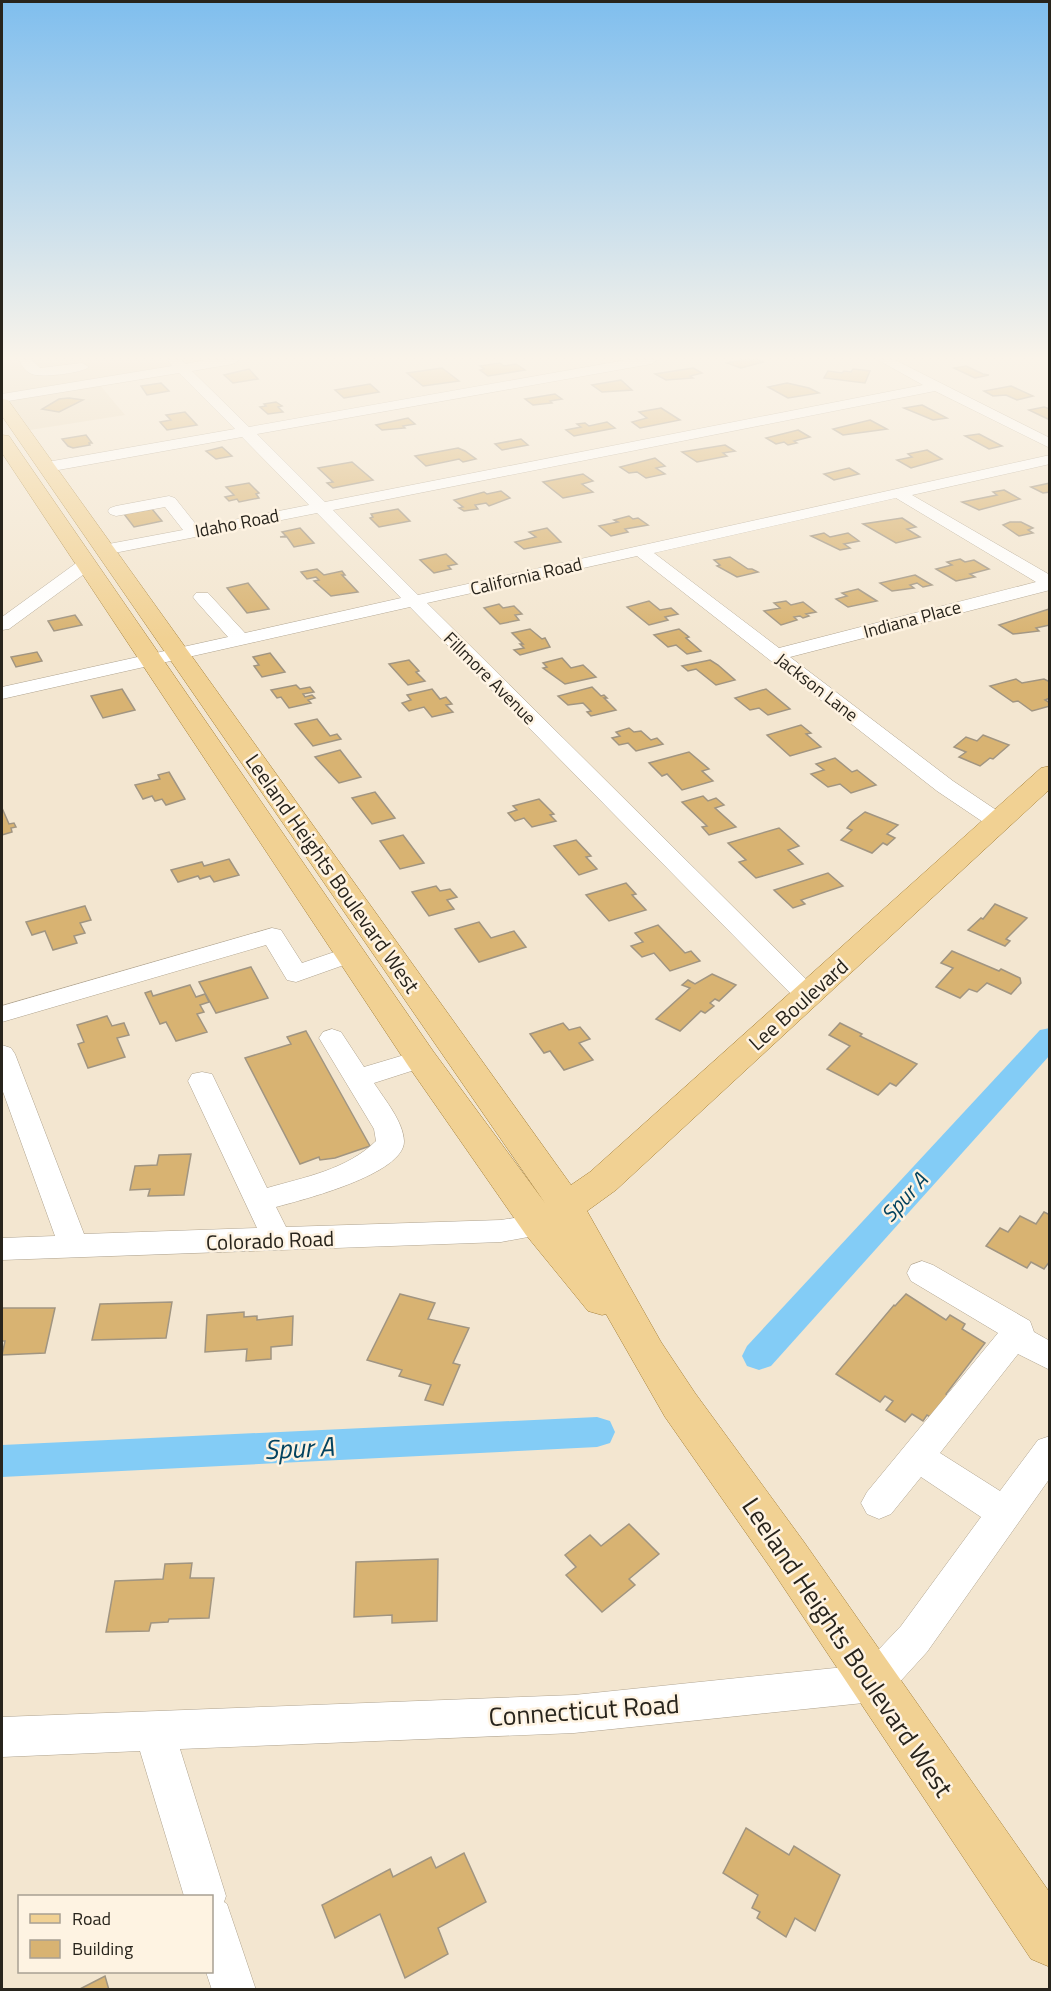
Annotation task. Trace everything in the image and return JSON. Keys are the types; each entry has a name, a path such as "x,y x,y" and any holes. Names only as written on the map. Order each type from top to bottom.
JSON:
{"main road":[{"name":"Leeland Heights Boulevard West","path":"8,453 94,557 164,657 318,854 534,1157 553,1216"},
{"name":"Leeland Heights Boulevard West","path":"37,453 47,467 94,557"},
{"name":"Leeland Heights Boulevard West","path":"164,657 349,956 421,1059 553,1216 680,1405 788,1556 1050,1940"},
{"name":"Lee Boulevard","path":"553,1216 603,1181 1050,774"}],"street":[{"path":"47,467 124,453"},
{"name":"Fillmore Avenue","path":"267,453 807,995"},
{"name":"Idaho Road","path":"94,557 193,532 598,453"},
{"name":"California Road","path":"2,693 1050,459"},
{"path":"898,493 1050,584"},
{"path":"116,511 169,501 193,532"},
{"name":"Jackson Lane","path":"640,550 945,786 997,821"},
{"path":"2,626 94,557"},
{"name":"Indiana Place","path":"775,655 1050,584"},
{"path":"202,597 241,640"},
{"path":"2,1014 272,935 296,974 349,956"},
{"path":"259,1201 354,1172 379,1157 390,1144 388,1129 332,1038"},
{"path":"2,1054 74,1247"},
{"path":"358,1079 421,1059"},
{"path":"202,1081 277,1240"},
{"name":"Colorado Road","path":"2,1250 501,1231 553,1216"},
{"path":"879,1503 1019,1330 922,1273"},
{"path":"1014,1336 1050,1357"},
{"path":"873,1683 914,1639 1050,1450"},
{"path":"916,1456 1005,1513"},
{"name":"Connecticut Road","path":"2,1737 574,1714 873,1683"},
{"path":"154,1731 205,1895"},
{"path":"213,1922 234,1989"}],"building":[{"path":"208,453 229,453 232,456 216,459"},
{"path":"432,453 468,453 476,459 463,462 459,459 426,466 415,456"},
{"path":"683,453 724,453 727,456 697,462"},
{"path":"932,453 942,459 911,468 897,460 912,457 908,454"},
{"path":"655,458 665,466 656,468 665,474 646,478 637,472 629,473 620,467"},
{"path":"352,462 373,480 333,488 327,483 333,482 318,468"},
{"path":"849,468 859,474 834,480 824,474"},
{"path":"583,474 593,481 582,484 593,492 563,498 543,482"},
{"path":"249,483 259,493 256,494 259,498 239,502 237,499 229,501 225,497 234,495 226,487"},
{"path":"1050,483 1050,492 1043,493 1031,487"},
{"path":"1004,490 1020,499 979,510 962,502 997,495 993,492"},
{"path":"501,491 510,498 489,506 486,503 475,505 478,509 464,511 459,508 463,507 454,500 484,492 487,494"},
{"path":"152,509 162,521 134,527 124,514"},
{"path":"398,509 410,521 379,527 370,518 373,517 371,514"},
{"path":"629,516 633,519 638,518 648,525 625,529 628,532 611,536 599,526 618,522 614,520"},
{"path":"902,518 916,527 907,529 920,537 896,543 863,524"},
{"path":"1010,522 1021,522 1033,528 1028,530 1033,533 1019,536 1003,525"},
{"path":"300,528 314,543 294,547 287,537 280,537 286,536 282,532"},
{"path":"547,528 561,542 524,549 515,542 536,537 529,532"},
{"path":"824,533 830,537 848,533 859,541 844,544 850,548 840,550 811,536"},
{"path":"446,554 457,564 448,566 451,569 434,573 420,560"},
{"path":"730,557 748,569 758,572 737,577 717,566 720,565 714,560"},
{"path":"960,559 965,562 974,560 989,569 970,574 975,577 956,581 936,569 952,565 947,562"},
{"path":"317,569 324,575 342,571 345,575 342,575 358,592 331,596 314,581 319,580 316,577 307,579 301,572"},
{"path":"915,575 932,585 923,587 917,583 910,585 914,588 892,591 880,583"},
{"path":"248,583 269,609 247,613 227,588"},
{"path":"858,589 877,601 848,607 836,599 847,596 842,593"},
{"path":"649,601 660,610 671,608 678,614 665,617 668,620 649,625 627,607"},
{"path":"786,601 791,605 803,602 816,612 806,614 809,616 803,618 794,617 797,620 781,625 764,611 780,608 774,603"},
{"path":"499,604 503,608 514,606 522,614 515,615 519,620 500,624 484,608"},
{"path":"1049,609 1050,625 1036,628 1039,631 1013,634 999,625"},
{"path":"75,615 82,625 54,631 48,621"},
{"path":"530,629 542,639 545,638 550,647 520,655 514,650 524,648 520,644 523,644 512,633"},
{"path":"679,629 701,651 687,654 676,645 668,647 654,635"},
{"path":"37,652 42,661 16,667 11,657"},
{"path":"270,653 285,672 262,677 254,666 259,665 253,657"},
{"path":"562,658 571,668 583,665 596,677 565,684 543,668 547,667 543,663"},
{"path":"409,660 425,681 408,685 389,664"},
{"path":"710,660 735,680 716,685 696,669 688,671 682,666"},
{"path":"1016,679 1022,683 1044,679 1050,682 1050,698 1045,700 1050,703 1050,706 1032,711 1018,701 1013,702 990,686"},
{"path":"296,685 300,689 310,687 314,692 303,694 305,697 312,695 315,698 308,700 311,703 289,708 281,697 277,698 271,690"},
{"path":"592,687 601,696 604,695 607,698 604,698 616,710 591,716 587,712 591,711 583,703 568,705 558,696"},
{"path":"122,689 135,710 103,718 91,696"},
{"path":"432,689 440,699 446,697 452,704 446,705 453,712 432,717 424,707 409,711 402,703 411,700 407,695"},
{"path":"766,689 790,709 768,715 759,708 750,710 735,698"},
{"path":"317,719 330,736 337,734 341,739 313,746 295,724"},
{"path":"801,725 811,733 806,734 821,747 790,756 767,735"},
{"path":"629,728 634,732 641,731 651,740 657,738 663,744 636,751 628,743 619,745 612,738 620,736 616,732"},
{"path":"983,735 1009,745 993,759 990,758 980,766 959,757 966,752 954,747 966,737 977,741"},
{"path":"340,750 361,777 339,783 315,757"},
{"path":"689,752 709,769 702,771 713,781 682,790 667,774 662,776 649,763"},
{"path":"835,758 852,772 857,770 876,785 851,793 840,784 828,787 811,774 824,770 816,764"},
{"path":"169,772 185,799 166,805 162,799 155,801 152,796 143,799 135,785 160,779 158,775"},
{"path":"375,792 395,818 372,824 352,798"},
{"path":"703,796 708,801 716,798 724,805 715,808 736,827 709,835 702,827 707,826 682,802"},
{"path":"539,799 554,814 550,815 556,821 532,827 524,818 515,821 508,813 517,810 513,806"},
{"path":"2,808 9,824 14,823 16,827 11,828 12,832 2,835"},
{"path":"865,812 898,825 887,834 895,838 887,845 883,843 872,853 841,840 852,830 847,828 852,822"},
{"path":"779,828 799,846 788,850 803,864 756,878 739,862 746,860 728,843"},
{"path":"403,835 424,863 400,869 380,841"},
{"path":"576,840 591,856 586,857 597,869 579,875 554,846"},
{"path":"229,859 239,875 214,882 210,876 200,879 198,876 178,882 171,870 202,862 204,866"},
{"path":"828,873 843,886 801,900 805,904 793,908 774,890"},
{"path":"626,883 636,894 632,895 646,910 609,921 586,895"},
{"path":"436,886 440,891 450,889 457,897 447,900 454,909 429,916 412,892"},
{"path":"995,904 1027,918 1006,939 1010,941 1005,946 968,930 981,918 983,919"},
{"path":"85,906 91,920 80,923 85,933 74,936 77,943 53,950 45,931 32,935 26,922"},
{"path":"479,922 491,938 514,931 526,947 479,962 455,929"},
{"path":"658,925 685,953 691,951 700,961 670,971 654,953 642,957 631,946 643,942 635,933"},
{"path":"952,951 999,971 1001,969 1020,978 1021,983 1011,994 987,983 977,992 969,989 960,998 936,987 953,968 941,963"},
{"path":"251,967 268,998 216,1013 199,982"},
{"path":"712,974 736,985 719,1001 715,999 710,1003 714,1006 705,1013 701,1011 680,1031 656,1019 690,988 682,985 688,980 695,984"},
{"path":"190,985 196,997 205,994 209,1002 200,1005 204,1012 197,1014 207,1032 176,1041 166,1022 160,1024 145,993 151,991 153,996"},
{"path":"107,1016 112,1026 124,1023 129,1035 117,1038 125,1057 88,1068 78,1044 84,1042 77,1025"},
{"path":"563,1023 569,1030 580,1027 590,1039 579,1043 593,1060 564,1070 550,1051 544,1053 530,1034"},
{"path":"840,1023 862,1034 860,1036 917,1064 896,1086 890,1083 878,1095 827,1069 850,1046 829,1035"},
{"path":"306,1031 370,1146 335,1158 320,1160 319,1157 300,1164 245,1058 291,1044 287,1037"},
{"path":"191,1154 184,1195 148,1196 150,1189 130,1190 135,1166 157,1165 159,1155"},
{"path":"1044,1212 1050,1215 1050,1261 1044,1269 1031,1262 1027,1268 986,1246 1000,1228 1008,1232 1020,1216 1036,1224"},
{"path":"400,1294 435,1303 428,1319 469,1328 453,1363 460,1365 443,1405 425,1400 431,1385 399,1376 402,1370 367,1360"},
{"path":"906,1294 946,1320 950,1315 965,1324 962,1329 985,1343 946,1394 949,1396 932,1418 927,1415 923,1421 912,1414 905,1422 886,1410 893,1401 885,1396 880,1402 836,1374"},
{"path":"172,1302 166,1338 92,1340 100,1304"},
{"path":"2,1308 55,1308 45,1353 2,1355 5,1341 2,1341"},
{"path":"244,1312 244,1317 257,1316 257,1320 293,1316 292,1345 271,1347 271,1359 246,1361 247,1349 205,1352 207,1315"},
{"path":"629,1524 659,1554 629,1579 635,1585 602,1612 566,1575 576,1567 565,1555 590,1535 601,1546"},
{"path":"438,1559 437,1621 392,1623 392,1615 354,1617 356,1562"},
{"path":"192,1563 190,1578 214,1578 209,1618 169,1619 168,1622 151,1623 149,1631 106,1632 115,1581 163,1579 165,1564"},
{"path":"746,1828 789,1855 794,1846 840,1875 815,1931 795,1918 786,1937 757,1918 760,1912 752,1908 758,1895 723,1873"},
{"path":"464,1853 486,1902 438,1928 448,1954 405,1978 380,1914 335,1938 322,1905 390,1869 393,1877 431,1857 436,1868"},
{"path":"105,1976 109,1990 78,1990"}],"waterway":[{"name":"Spur A","path":"759,1356 1050,1037"},
{"name":"Spur A","path":"2,1461 597,1432"}]}
